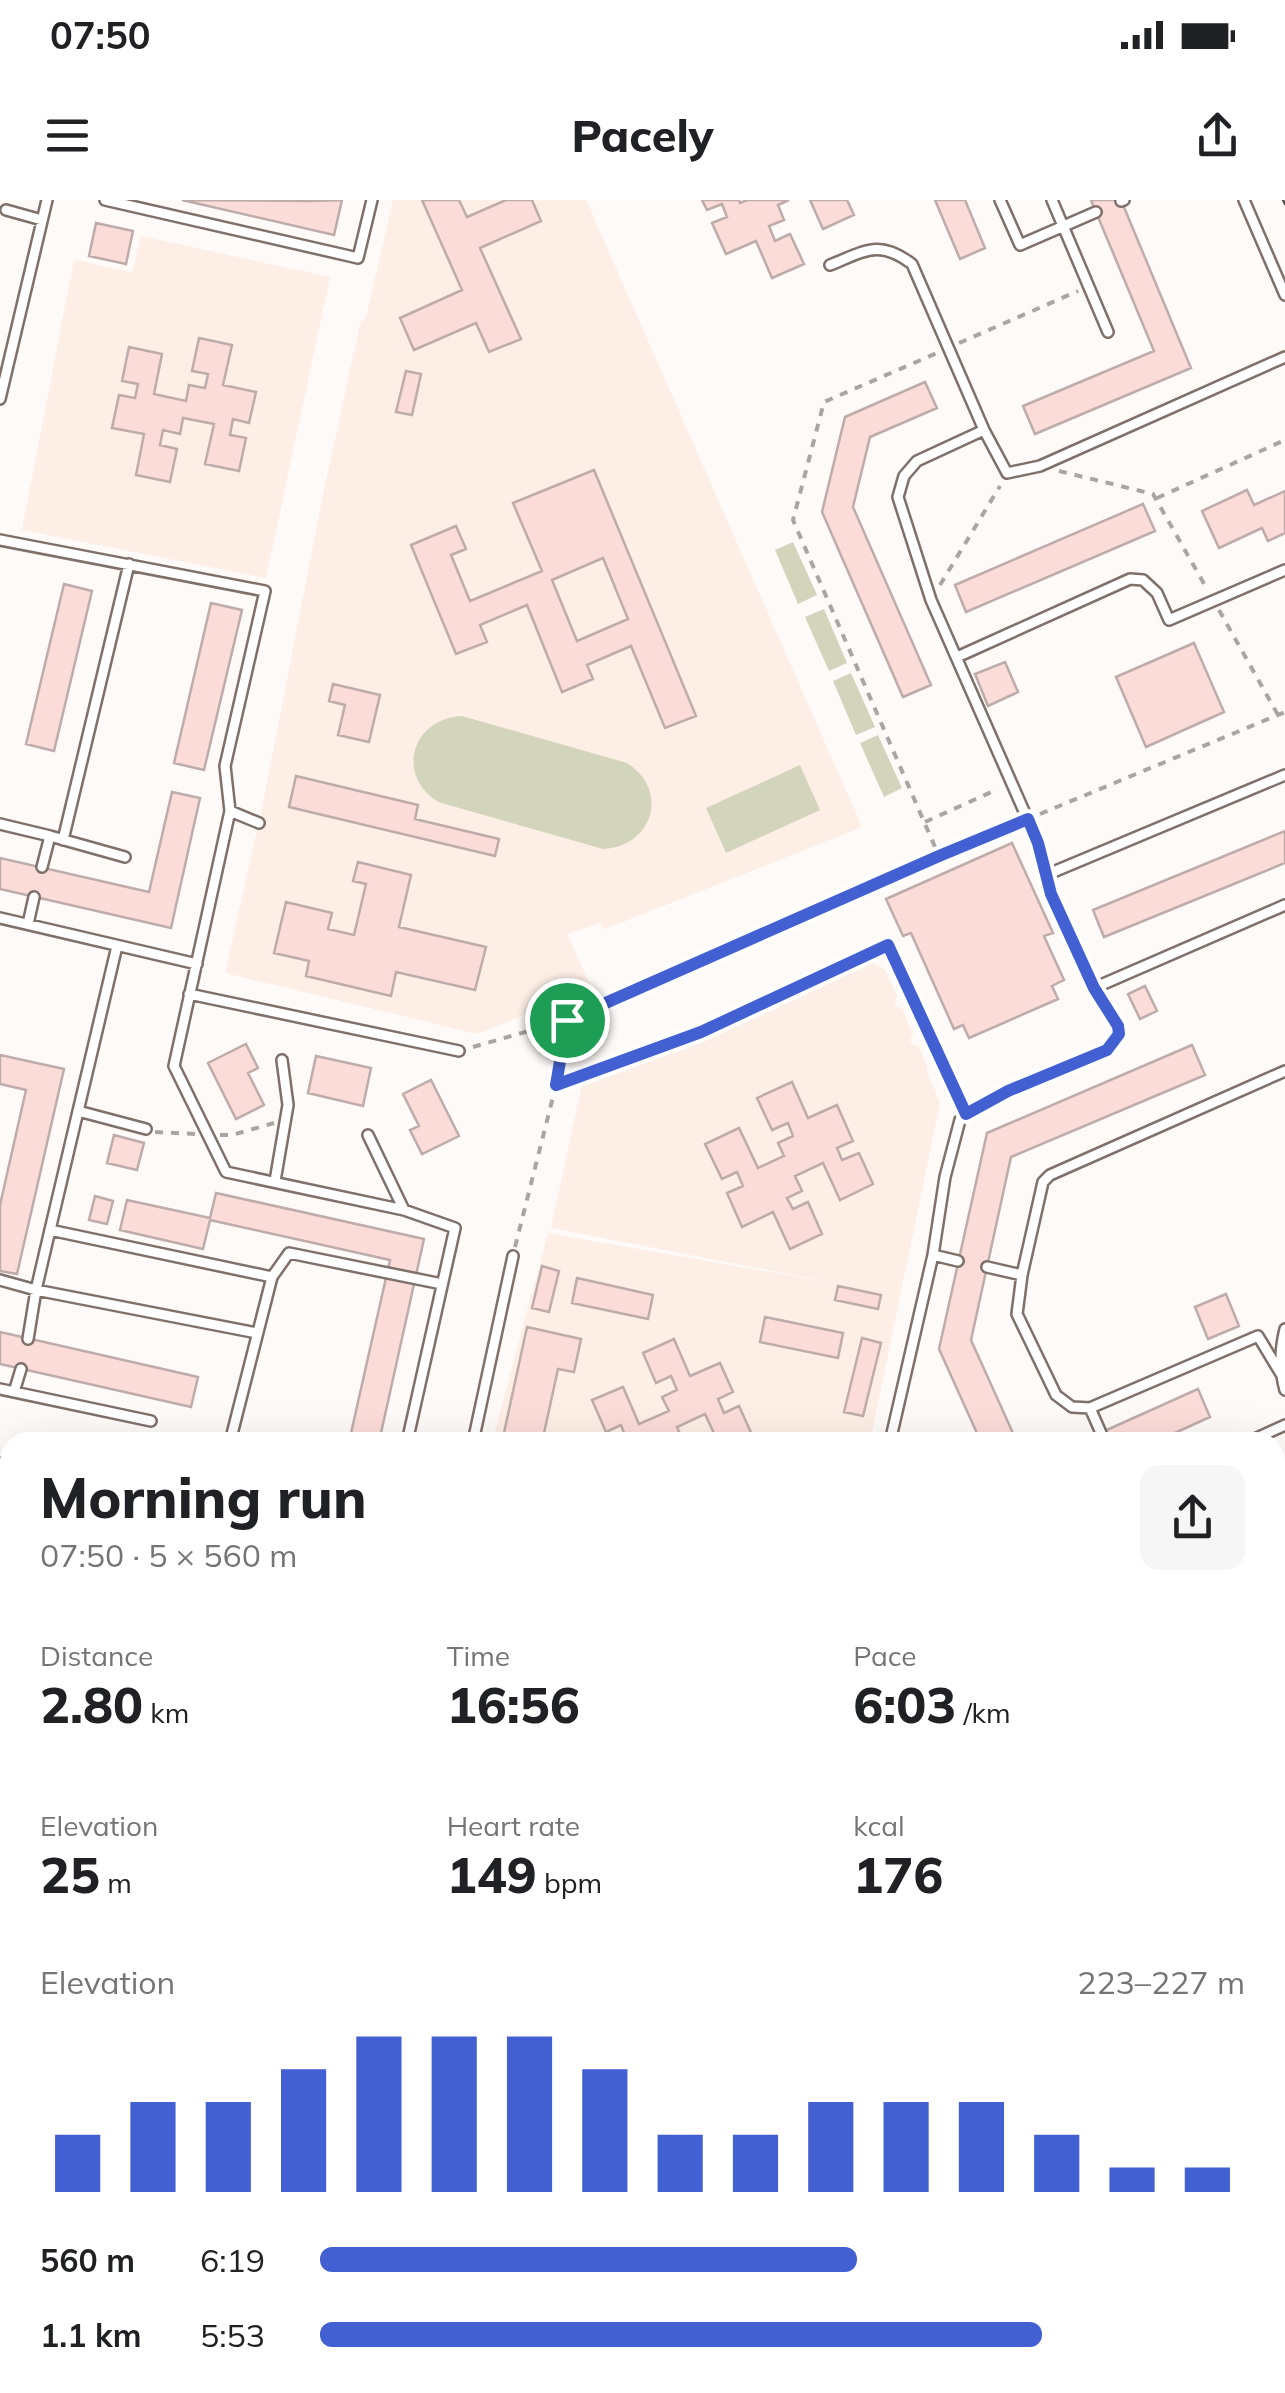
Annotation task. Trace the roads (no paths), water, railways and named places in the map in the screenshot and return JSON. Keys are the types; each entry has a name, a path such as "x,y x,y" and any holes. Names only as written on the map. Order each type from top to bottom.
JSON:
{"lane":[{"path":"0,400 47,200"},
{"path":"105,200 358,258 372,200"},
{"path":"1000,200 1020,245 1096,212"},
{"path":"1052,200 1108,332"},
{"path":"1244,200 1285,295"},
{"path":"6,210 42,220"},
{"path":"830,265 874,247 894,251 912,264 984,430 1007,473 1040,466 1285,357"},
{"path":"892,1432 933,1256 944,1177 960,1120 1008,1091 1107,1050 1119,1034 1051,894 1038,843 931,600 898,497 904,476 917,461 984,430"},
{"path":"0,540 265,591 225,766 230,811 174,1066 226,1172 404,1210 455,1228 409,1432"},
{"path":"63,840 128,564"},
{"path":"957,657 1130,580 1144,580 1157,593 1168,620 1285,570"},
{"path":"1046,875 1285,775"},
{"path":"230,811 259,823"},
{"path":"890,878 1028,819"},
{"path":"0,824 125,857"},
{"path":"42,868 50,836"},
{"path":"28,924 34,897"},
{"path":"1094,988 1285,904"},
{"path":"0,918 197,964"},
{"path":"888,945 966,1114"},
{"path":"28,1339 36,1290 118,946"},
{"path":"189,994 459,1052"},
{"path":"274,1181 288,1105 282,1060"},
{"path":"1285,1071 1050,1175 1043,1182 1016,1314 1056,1396 1072,1408 1090,1408 1258,1336 1285,1390"},
{"path":"78,1111 146,1129"},
{"path":"368,1135 404,1210"},
{"path":"50,1230 272,1277"},
{"path":"232,1432 272,1277 288,1253 442,1284"},
{"path":"475,1432 513,1256"},
{"path":"933,1256 958,1261"},
{"path":"987,1267 1022,1275"},
{"path":"0,1280 257,1333"},
{"path":"1280,1374 1285,1329"},
{"path":"14,1392 21,1368"},
{"path":"0,1389 150,1421"},
{"path":"1090,1408 1101,1432"}],"tram line":[{"path":"1283,200 1285,204"}]}
